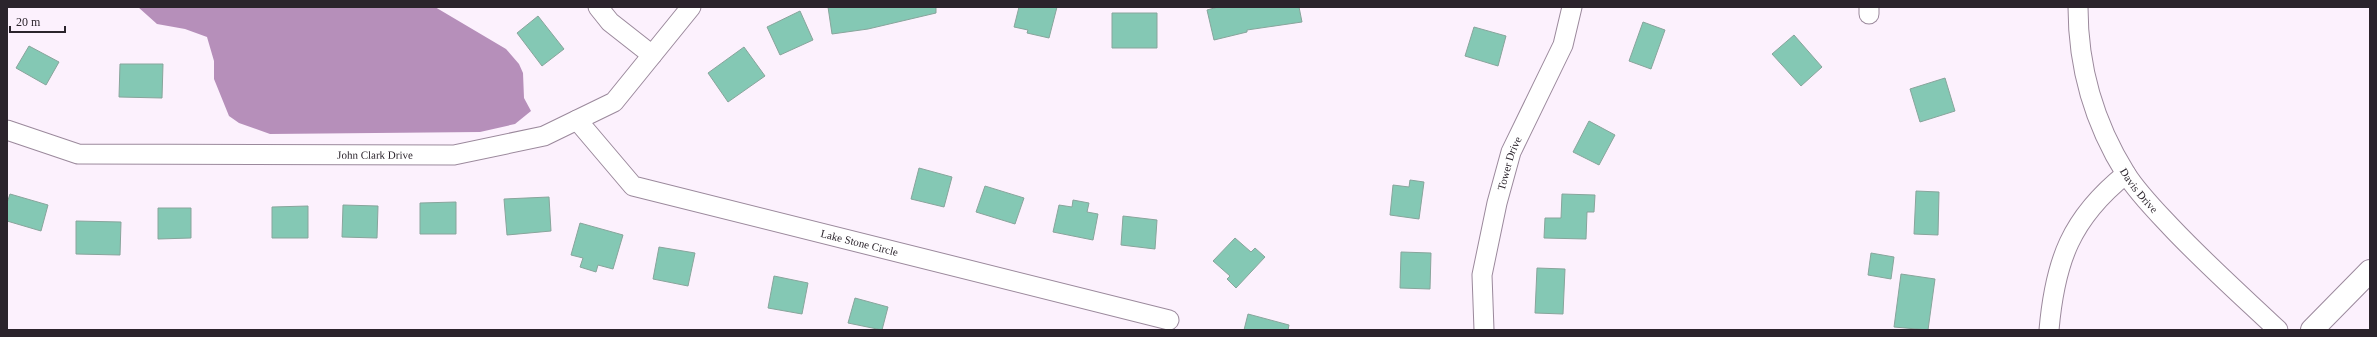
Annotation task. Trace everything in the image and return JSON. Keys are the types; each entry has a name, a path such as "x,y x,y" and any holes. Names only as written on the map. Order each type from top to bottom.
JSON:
{"main road":[{"path":"2312,330 2370,271"}],"street":[{"path":"598,7 610,22 652,55"},
{"name":"John Clark Drive","path":"7,130 78,154 454,155 544,136 614,102 692,7"},
{"name":"Tower Drive","path":"1484,330 1482,275 1496,203 1511,152 1563,45 1572,7"},
{"name":"Davis Drive","path":"2078,7 2082,61 2088,89 2107,140 2126,174 2146,201 2183,240 2278,330"},
{"name":"Lake Stone Circle","path":"577,120 632,186 1169,320"},
{"path":"2049,330 2059,265 2067,244 2096,202 2126,174"}],"shaded area":[{"path":"138,7 435,7 506,49 519,64 523,73 524,98 531,111 515,124 480,132 270,134 239,123 229,116 214,79 214,61 207,37 185,29 157,24"}],"building":[{"path":"828,7 936,7 936,13 868,29 832,34"},
{"path":"1019,7 1057,7 1049,38 1027,33 1028,30 1014,27"},
{"path":"1218,7 1299,7 1302,22 1247,30 1247,32 1214,40 1207,10"},
{"path":"800,11 813,40 780,55 767,27"},
{"path":"1112,13 1157,13 1157,48 1112,48"},
{"path":"538,16 564,49 542,66 517,33"},
{"path":"1643,22 1665,30 1651,69 1629,61"},
{"path":"1474,27 1506,36 1498,66 1465,56"},
{"path":"1794,35 1822,67 1801,86 1772,54"},
{"path":"29,46 59,62 46,85 16,68"},
{"path":"744,47 765,76 728,102 708,73"},
{"path":"120,64 163,64 162,98 119,97"},
{"path":"1945,78 1955,111 1920,122 1910,89"},
{"path":"1589,121 1615,135 1599,165 1573,152"},
{"path":"919,168 952,177 944,207 911,199"},
{"path":"1410,180 1424,182 1419,219 1390,215 1393,185 1409,187"},
{"path":"985,186 1024,198 1015,224 976,212"},
{"path":"1916,191 1939,192 1938,235 1914,234"},
{"path":"10,194 48,205 41,231 7,221 7,203"},
{"path":"1562,194 1595,195 1594,212 1587,212 1586,239 1544,238 1545,218 1561,218"},
{"path":"549,197 551,231 507,235 504,199"},
{"path":"1073,200 1089,203 1087,212 1098,214 1093,240 1053,232 1059,205 1072,207"},
{"path":"456,202 456,234 420,234 420,203"},
{"path":"343,205 378,206 377,238 342,237"},
{"path":"308,206 308,238 272,238 272,207"},
{"path":"158,208 191,208 191,238 158,239"},
{"path":"1123,216 1157,220 1155,249 1121,245"},
{"path":"76,221 121,222 120,255 76,254"},
{"path":"580,223 623,235 613,269 598,265 596,272 580,267 583,258 571,255"},
{"path":"1235,238 1251,252 1255,248 1265,257 1236,288 1227,279 1230,276 1213,261"},
{"path":"659,247 695,253 688,286 653,279"},
{"path":"1401,252 1431,253 1430,289 1400,288"},
{"path":"1871,253 1894,257 1891,279 1868,275"},
{"path":"1537,268 1565,269 1563,314 1535,313"},
{"path":"1901,274 1935,279 1928,330 1894,327"},
{"path":"774,276 808,283 802,314 768,308"},
{"path":"855,298 888,307 882,330 848,323"},
{"path":"1248,314 1289,325 1288,330 1244,330"}]}
